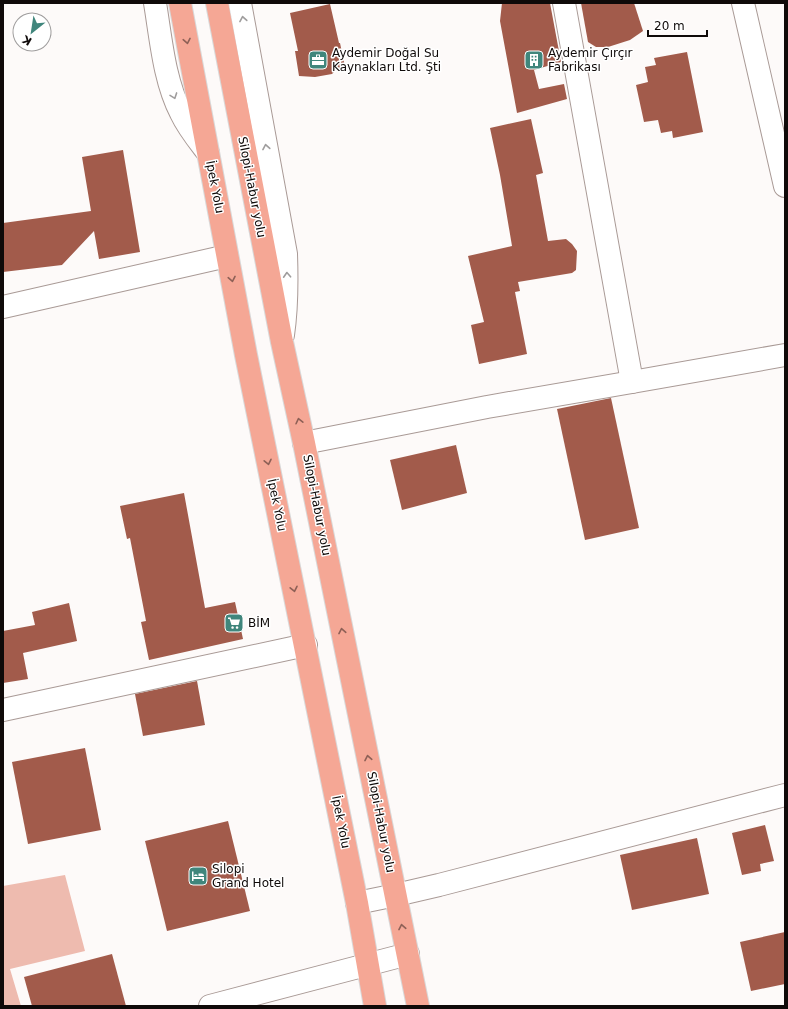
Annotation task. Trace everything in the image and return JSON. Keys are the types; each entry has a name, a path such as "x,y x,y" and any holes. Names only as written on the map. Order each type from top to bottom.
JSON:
{"highway":[{"name":"İpek Yolu","path":"180,3 246,355 306,645 357,903 375,1006"},
{"name":"Silopi-Habur yolu","path":"217,3 282,342 304,443 418,1006"}],"street":[{"path":"154,3 166,64 180,112 192,134 208,153"},
{"path":"240,3 286,254 286,313 282,342"},
{"path":"564,3 632,382"},
{"path":"743,3 785,186"},
{"path":"3,307 228,256"},
{"path":"304,443 487,406 632,382 785,354"},
{"path":"3,710 306,645"},
{"path":"357,903 396,895 785,795"},
{"path":"210,1006 408,954"}],"shaded area":[{"path":"65,875 85,951 10,969 21,1006 3,1006 3,886"}],"building":[{"name":"Aydemir Çırçır Fabrikası","path":"502,3 550,3 561,62 534,70 539,89 564,84 567,99 517,113 500,21"},
{"path":"581,3 634,3 643,31 630,40 608,47 596,47 588,42"},
{"path":"330,4 345,67 336,70 332,74 315,77 299,76 295,51 298,51 290,13"},
{"path":"687,52 703,132 673,138 672,131 661,133 658,120 644,122 636,85 648,82 645,67 656,65 654,58"},
{"path":"531,119 543,173 536,175 548,241 566,239 572,244 577,251 576,270 572,273 518,282 520,291 515,292 527,354 479,364 471,325 484,322 468,256 512,246 500,175 490,128"},
{"path":"123,150 140,252 99,259 94,231 62,265 3,272 3,223 91,211 82,157"},
{"path":"611,398 639,528 585,540 557,409"},
{"path":"456,445 467,493 402,510 390,460"},
{"path":"184,493 205,608 235,602 243,639 149,660 141,622 146,621 130,538 127,539 120,506"},
{"path":"69,603 77,641 23,653 28,679 3,683 3,631 35,625 32,612"},
{"path":"197,681 205,725 143,736 135,694"},
{"path":"85,748 101,830 28,844 12,762"},
{"name":"Silopi Grand Hotel","path":"228,821 250,911 167,931 145,841"},
{"path":"765,825 774,861 760,864 761,871 742,875 732,833"},
{"path":"697,838 709,894 632,910 620,855"},
{"path":"785,932 785,984 751,991 740,942"},
{"path":"112,954 126,1006 32,1006 24,977"}],"place":[{"name":"Aydemir Doğal Su Kaynakları Ltd. Şti","path":"318,60"},
{"name":"Aydemir Çırçır Fabrikası","path":"534,60"},
{"name":"BİM","path":"234,623"},
{"name":"Silopi Grand Hotel","path":"198,876"}]}
